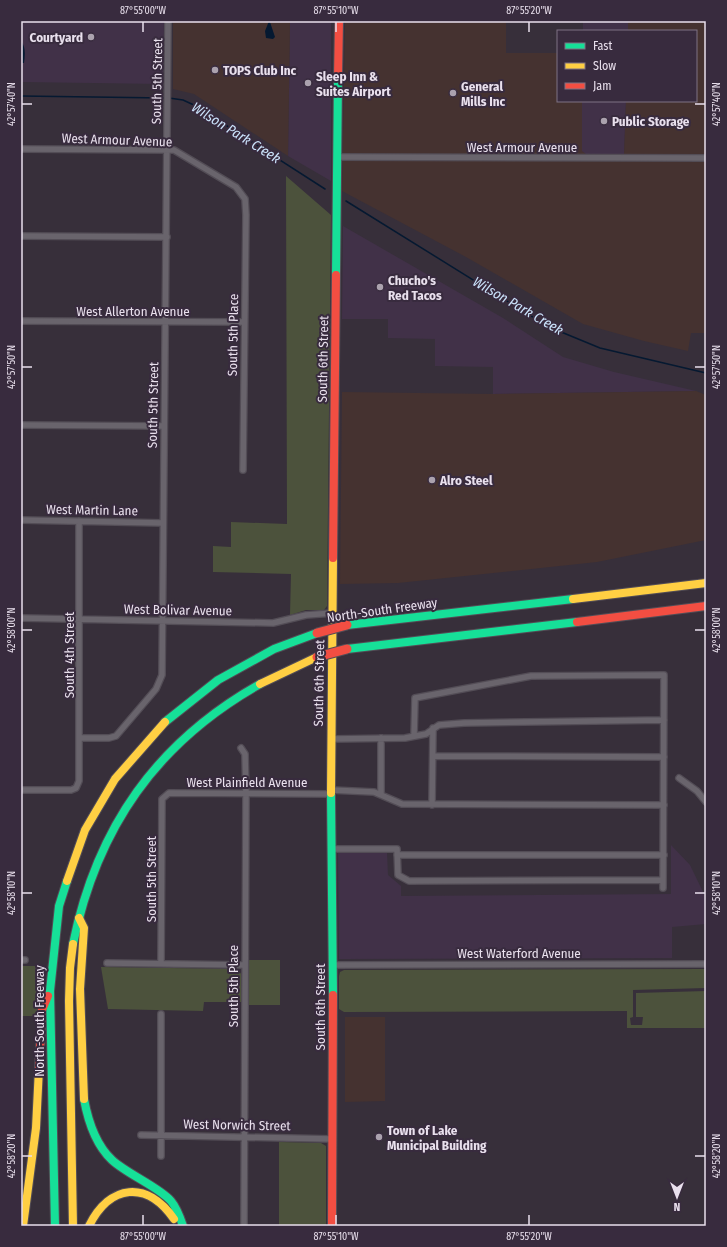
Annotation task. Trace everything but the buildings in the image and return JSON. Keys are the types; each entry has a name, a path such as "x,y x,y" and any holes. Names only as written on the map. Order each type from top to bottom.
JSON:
{"main road":[{"name":"South 6th Street","path":"332,1226 333,965 331,792 339,21"},
{"name":"North-South Freeway","path":"55,1226 50,991 59,906 85,830 115,779 161,725 218,680 274,649 318,633 347,626 706,583"},
{"path":"73,1226 69,984 71,958 79,918 89,883 102,848 128,802 145,778 183,738 204,720 239,695 270,678 318,657 347,649 706,606"},
{"path":"79,918 84,928 80,994 83,1092 88,1120 97,1141 112,1160 170,1200 178,1212 183,1226"},
{"path":"23,1226 36,1128 42,1010 50,991"},
{"path":"89,1226 104,1202 116,1194 132,1191 149,1195 158,1201 169,1211 176,1226"}],"street":[{"name":"South 5th Street","path":"80,738 109,738 116,736 156,689 162,675 168,21"},
{"name":"West Armour Avenue","path":"21,149 174,150 236,187 245,200"},
{"name":"West Armour Avenue","path":"338,157 706,158"},
{"name":"South 5th Place","path":"244,470 245,200"},
{"path":"21,236 167,237"},
{"name":"West Allerton Avenue","path":"21,321 244,322"},
{"path":"21,425 164,426"},
{"name":"West Martin Lane","path":"21,520 163,522"},
{"name":"South 4th Street","path":"21,790 68,790 76,788 79,781 79,521"},
{"name":"West Bolivar Avenue","path":"21,618 273,623 288,621 306,614 333,613"},
{"path":"414,736 415,698 532,676 664,675 663,888"},
{"path":"332,739 414,736 426,734 439,725 514,721 664,720"},
{"path":"432,805 433,728"},
{"path":"381,738 381,795"},
{"name":"South 5th Place","path":"241,748 245,754 246,793 244,965 244,1226"},
{"path":"433,756 664,757"},
{"path":"679,778 697,791 706,802"},
{"name":"West Plainfield Avenue","path":"164,796 169,793 374,792 402,804 664,805"},
{"name":"South 5th Street","path":"161,964 162,799 164,796"},
{"path":"331,849 397,849 398,875 409,881 663,880"},
{"path":"397,855 664,855"},
{"path":"107,963 244,965"},
{"name":"West Waterford Avenue","path":"333,965 706,964"},
{"path":"161,1014 161,1156"},
{"name":"West Norwich Street","path":"141,1135 332,1139"}],"shaded area":[{"path":"21,21 164,21 163,84 21,82"},
{"path":"173,21 290,21 288,156 194,94 173,89"},
{"path":"290,21 331,21 331,181 288,156"},
{"path":"345,21 506,21 506,53 557,53 557,102 582,102 582,151 587,155 624,156 626,102 697,102 697,30 628,30 628,21 706,21 706,333 691,333 688,351 644,341 583,324 466,257 342,191"},
{"path":"583,21 628,21 628,30 583,30"},
{"name":"Public Storage","path":"582,102 626,102 624,156 586,155 581,151"},
{"path":"343,226 503,318 563,357 614,372 696,391 493,394 493,367 435,366 435,339 388,338 388,319 342,319"},
{"path":"696,391 706,395 706,540 597,562 398,583 340,584 342,392 493,394"},
{"path":"671,845 690,865 704,894 706,902 706,924 672,927 672,958 339,959 338,852 387,853 388,875 401,886 401,896 671,894"},
{"path":"345,1017 385,1017 385,1101 345,1102"}],"green space":[{"path":"286,176 331,215 327,606 324,610 306,610 290,615 291,574 213,572 213,546 231,547 231,522 287,524"},
{"path":"249,960 280,960 280,1005 249,1005"},
{"path":"21,966 35,966 37,970 37,1016 21,1016"},
{"path":"101,967 238,969 241,974 242,1002 204,1002 203,1011 108,1009"},
{"path":"706,969 706,988 633,990 633,1017 630,1018 631,1025 642,1025 643,1017 636,1017 636,993 706,991 706,1028 627,1028 627,1011 344,1012 339,1009 339,976 340,972 344,970"},
{"path":"279,1142 321,1143 326,1146 326,1226 279,1226"}],"water":[{"path":"269,21 275,37 273,39 266,38 265,31"},
{"path":"21,41 23,43 25,55 24,63 21,63"}],"waterway":[{"name":"Wilson Park Creek","path":"21,96 165,98"},
{"name":"Wilson Park Creek","path":"169,98 183,100 196,106 325,189"},
{"name":"Wilson Park Creek","path":"346,201 549,327 600,348 706,373"}],"traffic: fast":[{"path":"336,275 338,77"},
{"path":"347,625 573,599"},
{"path":"347,649 577,622"},
{"path":"165,722 218,680 274,649 317,633"},
{"path":"73,944 84,902 98,862 116,826 137,792 162,761 191,733 223,707 260,684"},
{"path":"331,793 333,995"},
{"path":"55,1226 50,991 59,906 67,881"},
{"path":"84,1099 93,1132 106,1154 118,1165 166,1196 175,1207 183,1226"}],"traffic: slow":[{"path":"331,793 333,558"},
{"path":"573,599 706,583"},
{"path":"260,684 317,657"},
{"path":"67,881 85,830 115,779 165,722"},
{"path":"79,918 84,928 80,989 84,1099"},
{"path":"73,944 70,968 69,1001 73,1226"},
{"path":"23,1226 36,1128 39,1068"},
{"path":"89,1226 107,1202 118,1195 129,1192 141,1193 152,1198 163,1206 174,1219"}],"traffic: jam":[{"path":"338,77 339,21"},
{"path":"333,558 336,275"},
{"path":"577,622 706,606"},
{"path":"317,633 347,625"},
{"path":"317,657 347,649"},
{"path":"332,1226 333,995"},
{"path":"39,1068 42,1010 48,996"}],"place":[{"name":"Courtyard","path":"91,37"},
{"name":"TOPS Club Inc","path":"215,70"},
{"name":"Sleep Inn & Suites Airport","path":"308,83"},
{"name":"General Mills Inc","path":"453,93"},
{"name":"Public Storage","path":"604,121"},
{"name":"Chucho's Red Tacos","path":"380,287"},
{"name":"Alro Steel","path":"432,480"},
{"name":"Town of Lake Municipal Building","path":"379,1137"}]}
